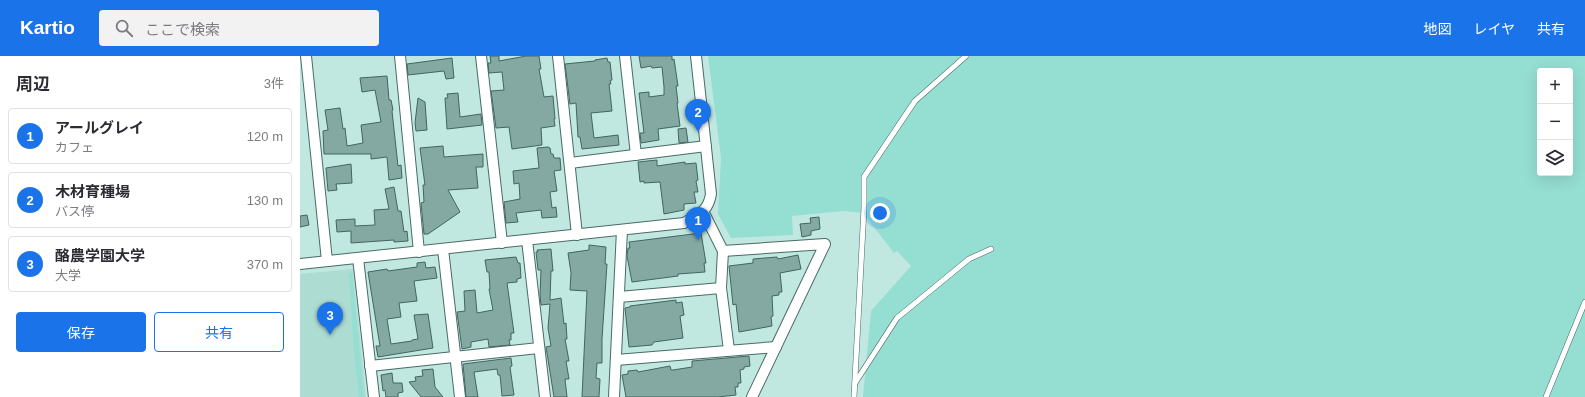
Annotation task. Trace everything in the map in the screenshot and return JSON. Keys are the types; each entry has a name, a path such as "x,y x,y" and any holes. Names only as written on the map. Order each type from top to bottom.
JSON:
{"street":[{"path":"306,56 328,261"},
{"path":"400,56 419,252"},
{"path":"481,56 502,243"},
{"path":"558,56 578,234"},
{"path":"625,56 636,155"},
{"path":"300,264 684,223 703,212 709,205 712,194 696,56"},
{"path":"300,98 310,97"},
{"path":"570,163 706,146"},
{"path":"703,212 723,251 720,288 728,350"},
{"path":"614,397 622,230"},
{"path":"528,240 545,397"},
{"path":"723,251 825,244 752,397"},
{"path":"443,249 460,397"},
{"path":"358,258 374,397"},
{"path":"619,297 720,288"},
{"path":"616,360 776,347"},
{"path":"370,366 539,348"}],"lane":[{"path":"854,397 864,208 864,177 915,101 966,56"},
{"path":"855,384 897,318 969,259 991,249"},
{"path":"1546,397 1582,306 1585,302"}],"shaded area":[{"path":"708,56 1585,56 1585,397 863,397 871,311 911,266 897,251 894,253 863,213 844,211 792,216 793,235 731,238 718,214 721,158"},
{"path":"353,269 366,397 300,397 300,274"},
{"path":"349,273 352,273 364,397 359,397 354,351"}],"building":[{"path":"490,56 499,56 499,61 526,56 539,56 541,69 539,69 544,97 553,96 555,119 555,126 541,128 542,145 512,149 509,127 496,128 491,91 504,90 502,72 489,73 488,63 491,63"},
{"path":"639,56 672,56 672,60 674,59 678,86 676,86 680,126 658,129 659,140 641,143 640,133 644,133 639,93 649,92 649,97 664,95 664,87 662,67 652,68 651,66 641,68"},
{"path":"452,58 454,78 446,79 444,71 408,75 407,64"},
{"path":"607,58 608,62 610,62 612,80 610,81 611,84 609,84 612,111 591,113 594,138 618,135 619,145 582,149 580,137 578,137 576,103 570,104 565,64 595,61"},
{"path":"387,76 389,100 391,100 393,110 398,166 401,165 402,178 389,180 387,157 371,159 371,154 324,154 323,131 328,130 325,110 340,108 343,129 345,128 347,146 363,143 361,125 381,122 375,90 362,92 360,78"},
{"path":"458,93 460,117 481,114 482,125 447,129 445,98 448,98 447,94"},
{"path":"418,98 425,102 427,130 416,131 415,123"},
{"path":"686,128 688,142 679,143 678,129"},
{"path":"443,146 444,157 483,154 483,167 476,167 478,188 448,190 460,212 428,234 424,234 421,203 424,202 423,185 425,185 420,148"},
{"path":"537,148 550,148 551,154 553,154 554,158 560,158 561,170 554,171 557,191 550,192 552,208 556,207 557,217 542,218 541,210 516,213 518,222 506,223 504,202 520,199 519,183 514,184 513,171 539,168"},
{"path":"657,160 657,166 685,162 685,164 696,163 698,180 696,181 698,192 694,192 696,203 684,204 684,210 664,214 660,182 640,182 638,162"},
{"path":"351,164 352,183 336,184 337,190 328,191 326,168"},
{"path":"394,187 398,211 401,211 404,232 407,231 408,241 394,242 394,240 351,243 351,231 337,232 336,220 355,219 355,226 375,225 374,210 389,209 385,189"},
{"path":"307,215 309,225 300,227 300,216"},
{"path":"819,217 820,229 811,231 811,235 802,237 800,224 811,223 810,218"},
{"path":"701,233 706,263 704,263 705,272 678,274 678,276 632,282 627,256 628,248 630,248 629,242"},
{"path":"589,245 606,247 605,264 607,264 602,339 602,363 597,363 596,378 600,379 599,397 582,397 587,291 570,290 571,273 568,253 589,250"},
{"path":"551,249 553,271 551,271 550,300 561,298 564,324 566,323 567,339 565,339 569,361 566,361 569,379 565,379 567,397 554,397 546,347 551,346 548,328 550,304 541,305 541,270 538,270 536,252 538,252 537,250"},
{"path":"798,255 801,269 780,273 782,292 779,292 779,295 772,296 772,326 739,332 736,304 733,305 729,266 753,263 753,259 777,257 778,259"},
{"path":"516,257 518,263 520,263 521,278 517,279 517,282 507,283 514,333 511,333 511,340 509,340 510,345 489,347 488,339 471,342 471,347 462,349 457,312 465,311 464,291 475,290 477,313 493,310 489,289 489,272 487,272 485,260"},
{"path":"425,262 426,268 435,267 437,278 414,281 417,301 399,303 401,317 387,319 391,344 418,339 414,315 428,314 433,348 378,357 376,346 380,346 368,272 417,267 417,263"},
{"path":"676,300 676,303 682,302 684,315 680,316 683,338 654,342 652,345 629,347 625,308 630,306"},
{"path":"749,356 750,366 744,367 744,369 740,370 741,383 738,383 738,387 735,387 736,395 718,397 626,397 622,375 628,374 628,371 637,370 638,372 670,366 671,370 673,370 692,367 692,361"},
{"path":"511,358 512,366 510,367 514,395 502,396 500,375 498,375 497,369 474,372 478,397 466,397 463,364"},
{"path":"433,369 435,387 443,397 421,397 409,382 416,381 415,377 423,376 422,370"},
{"path":"392,373 393,383 402,383 403,392 398,393 398,397 386,397 385,390 383,391 381,375"}],"place":[{"name":"木材育種場","path":"698,132"},
{"name":"アールグレイ","path":"698,240"},
{"name":"酪農学園大学","path":"330,335"}]}
